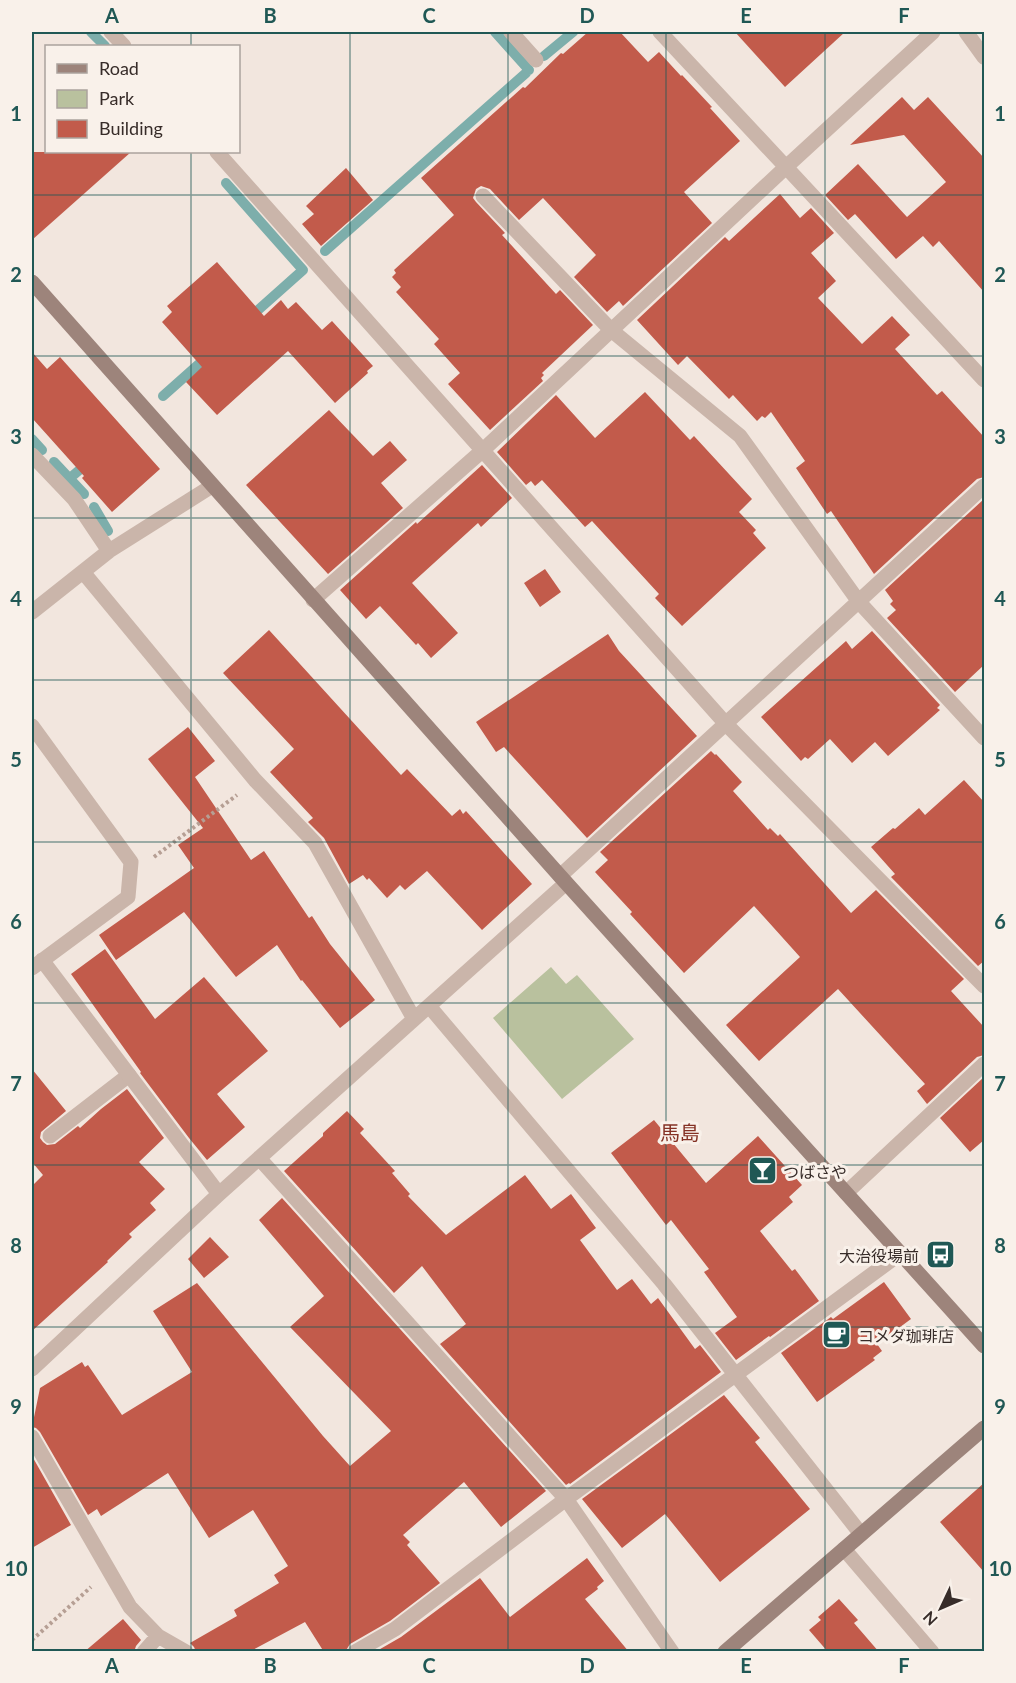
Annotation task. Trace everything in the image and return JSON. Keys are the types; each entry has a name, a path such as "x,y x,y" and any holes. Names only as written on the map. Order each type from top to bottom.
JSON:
{"street":[{"path":"111,32 123,45"},
{"path":"511,32 536,60"},
{"path":"660,32 984,380"},
{"path":"313,600 482,451 933,32"},
{"path":"966,32 984,57"},
{"path":"219,153 726,724 984,986"},
{"path":"483,196 611,330 740,436 859,602 984,738"},
{"path":"32,282 563,880 984,1346"},
{"path":"32,454 74,499 109,552"},
{"path":"32,612 109,552 212,486"},
{"path":"32,1369 219,1194 429,1006 726,724 984,486"},
{"path":"83,572 255,780 315,843 414,1019"},
{"path":"32,726 131,862 128,897 35,964 129,1075 219,1194"},
{"path":"429,1006 664,1284 861,1534"},
{"path":"846,1193 984,1064"},
{"path":"50,1136 129,1075"},
{"path":"259,1158 566,1499 672,1652"},
{"path":"355,1652 395,1629 566,1499 901,1253"},
{"path":"725,1652 984,1428"},
{"path":"32,1437 130,1607 158,1636 186,1652"},
{"path":"844,1550 932,1652"},
{"path":"144,1652 158,1636"}],"path":[{"path":"130,876 255,780"},
{"path":"32,1640 109,1572"}],"green space":[{"path":"551,967 566,984 577,975 634,1039 562,1099 493,1018"}],"building":[{"path":"588,32 620,32 648,62 659,52 712,107 710,108 740,141 684,192 712,223 623,306 619,301 607,312 574,277 596,255 543,198 519,220 490,189 481,186 476,189 473,198 505,233 502,235 556,294 560,290 593,325 542,373 543,381 490,430 448,384 460,373 434,344 439,339 396,292 401,287 392,277 396,273 394,270 454,215 421,178 523,87 525,88 561,53 563,54"},
{"path":"735,32 845,32 785,87"},
{"path":"902,97 914,110 928,97 984,158 984,292 939,241 933,247 923,236 896,259 855,214 848,220 825,195 858,164 907,217 946,182 904,135 850,145"},
{"path":"32,152 130,153 32,240"},
{"path":"346,168 373,200 321,246 302,224 314,214 306,206"},
{"path":"780,194 800,218 811,208 834,233 811,253 836,281 818,298 862,344 892,316 910,335 895,349 937,395 942,391 984,437 984,477 977,479 874,574 831,511 827,514 796,468 805,461 771,412 765,418 762,416 757,421 733,395 729,399 687,356 678,365 637,320 725,237 729,241"},
{"path":"217,262 264,316 281,300 288,309 296,302 322,330 332,321 373,366 335,403 288,351 217,415 186,382 202,367 162,322 172,312 167,306"},
{"path":"32,352 47,369 60,357 160,469 112,512 82,478 84,476 32,418"},
{"path":"645,392 690,440 694,436 752,499 739,512 756,530 753,533 766,548 682,626 655,598 659,594 592,521 585,527 542,480 535,486 531,481 526,485 497,452 556,395 595,438"},
{"path":"329,410 373,456 390,441 407,460 381,483 403,508 328,574 246,485"},
{"path":"482,465 512,498 481,527 478,523 412,583 458,633 431,658 380,606 366,619 340,590"},
{"path":"984,499 984,665 955,692 887,618 896,610 890,604 893,601 885,590"},
{"path":"545,569 561,592 540,607 524,583"},
{"path":"269,630 401,775 407,769 452,816 460,809 463,814 466,811 532,884 482,930 427,871 405,890 400,885 387,898 369,878 367,880 363,875 349,884 324,838 308,822 313,818 270,772 294,749 223,673"},
{"path":"872,631 940,705 937,708 940,710 888,756 875,742 852,763 830,739 808,759 805,757 801,761 761,717 846,641 852,649"},
{"path":"608,634 619,651 697,736 587,838 504,747 496,752 476,722"},
{"path":"188,727 215,761 195,777 251,860 264,851 309,918 312,916 330,944 375,1000 340,1028 301,981 277,945 236,977 184,912 116,960 99,935 194,868 178,845 203,828 148,759"},
{"path":"711,751 742,782 733,791 768,830 770,828 778,836 780,834 851,913 876,890 964,979 951,991 984,1027 984,1055 977,1057 927,1104 917,1091 925,1084 838,989 759,1061 726,1025 800,957 754,906 684,973 595,872 608,860 600,852"},
{"path":"964,780 984,802 984,961 978,966 891,877 895,874 871,847 919,808 925,815"},
{"path":"105,949 155,1019 204,977 268,1051 217,1094 245,1127 207,1160 140,1073 71,974"},
{"path":"32,1069 66,1111 41,1132 40,1138 47,1145 55,1144 78,1126 80,1128 127,1089 164,1138 139,1162 165,1189 150,1203 156,1210 129,1234 132,1237 32,1331 32,1186 43,1175 32,1162"},
{"path":"984,1077 984,1140 970,1152 940,1118"},
{"path":"347,1111 364,1129 360,1133 395,1171 392,1173 410,1194 408,1196 446,1235 525,1175 551,1209 571,1194 596,1228 580,1240 617,1290 632,1279 651,1304 658,1298 695,1349 700,1345 721,1372 566,1485 440,1344 466,1324 422,1266 394,1293 284,1171"},
{"path":"654,1120 706,1183 758,1136 802,1185 789,1197 793,1202 760,1231 792,1271 795,1269 819,1301 736,1360 715,1333 737,1317 704,1272 709,1269 671,1220 666,1225 611,1153"},
{"path":"282,1198 546,1491 501,1527 464,1482 403,1535 410,1542 407,1545 440,1583 390,1621 350,1644 345,1652 324,1652 305,1622 249,1652 196,1652 190,1643 237,1616 234,1610 279,1583 274,1575 288,1566 253,1510 209,1538 168,1473 101,1516 97,1509 88,1515 40,1432 32,1427 40,1388 82,1362 85,1367 88,1365 122,1415 192,1372 153,1311 197,1283 350,1466 391,1431 290,1327 324,1296 259,1220"},
{"path":"210,1237 229,1257 204,1278 188,1259"},
{"path":"884,1282 911,1319 877,1344 882,1351 873,1358 875,1360 817,1402 781,1353"},
{"path":"724,1395 760,1438 755,1442 810,1509 720,1582 665,1514 622,1548 582,1499"},
{"path":"32,1456 71,1525 32,1548"},
{"path":"984,1483 984,1572 940,1522"},
{"path":"587,1558 604,1581 585,1599 629,1652 375,1652 401,1637 480,1578 510,1617"},
{"path":"839,1599 858,1620 854,1623 879,1652 828,1652 809,1630 821,1620 818,1617"},
{"path":"123,1619 141,1640 134,1652 84,1652"}],"waterway":[{"path":"91,32 104,45"},
{"path":"495,32 529,70"},
{"path":"544,56 573,32"},
{"path":"325,251 526,73"},
{"path":"226,183 303,270 248,319"},
{"path":"163,396 208,356"},
{"path":"32,439 42,450"},
{"path":"70,478 90,461"},
{"path":"54,462 84,494"},
{"path":"94,507 108,531"}],"place":[{"name":"つばさや","path":"762,1171"},
{"name":"大治役場前","path":"940,1255"},
{"name":"コメダ珈琲店","path":"837,1335"}],"district":[{"name":"馬島","path":"680,1132"}]}
